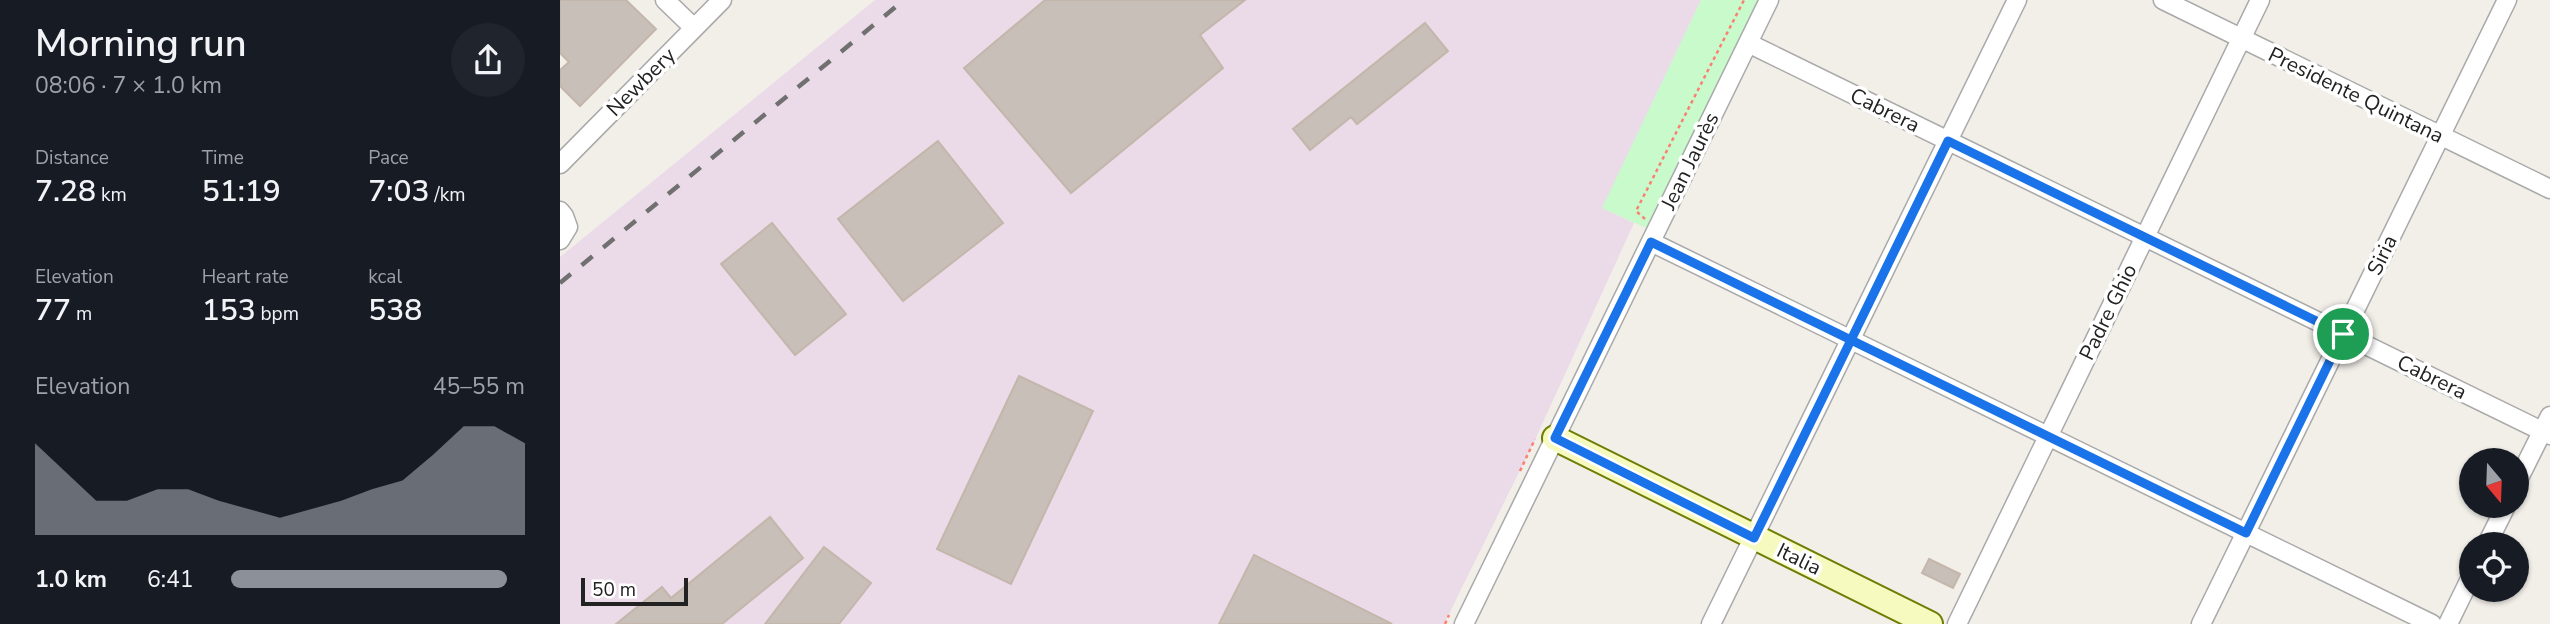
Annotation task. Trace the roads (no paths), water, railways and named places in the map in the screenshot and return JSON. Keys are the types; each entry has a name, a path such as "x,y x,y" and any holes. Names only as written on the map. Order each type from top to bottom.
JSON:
{"street":[{"path":"665,0 694,28"},
{"name":"Newbery","path":"560,164 722,0"},
{"name":"Jean Jaurès","path":"1464,624 1769,0"},
{"path":"1711,624 2017,0"},
{"name":"Presidente Quintana","path":"2163,0 2550,189"},
{"name":"Padre Ghio","path":"1956,624 2260,0"},
{"name":"Siria","path":"2201,624 2507,0"},
{"name":"Cabrera","path":"1748,43 2343,334 2547,428"},
{"path":"560,212 568,228 560,240"},
{"path":"1654,236 1851,340 2432,624"},
{"path":"2529,461 2547,428"},
{"name":"Italia","path":"1555,438 1930,624"},
{"path":"2448,624 2459,602"}],"railway":[{"path":"560,283 904,0"}]}
